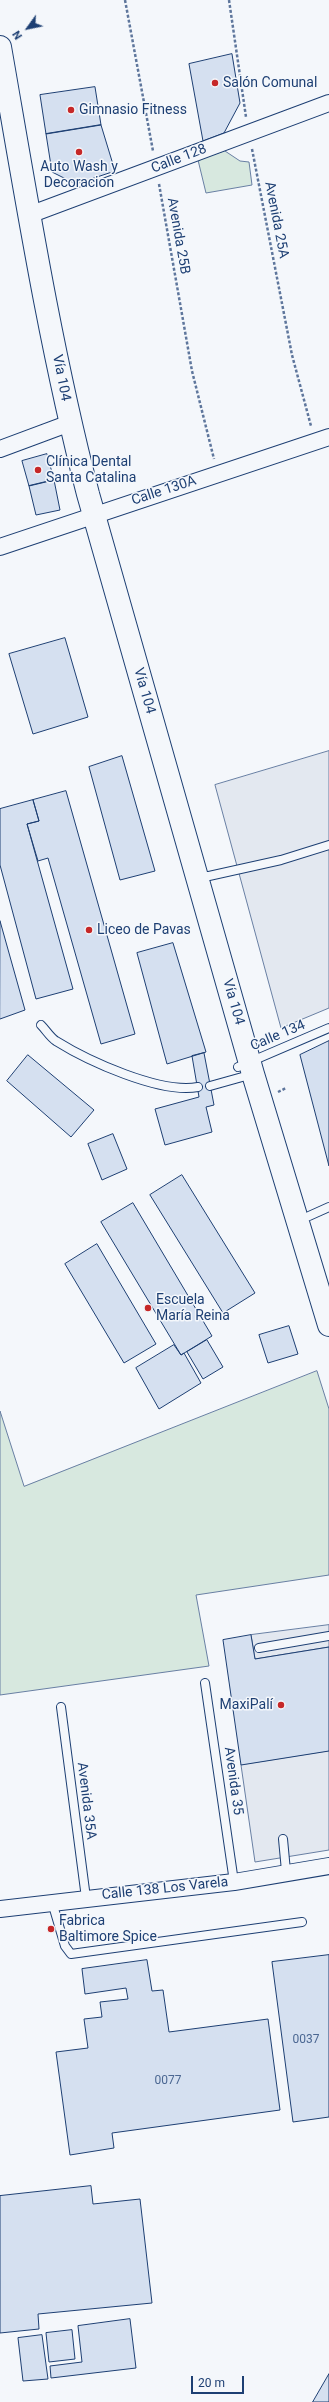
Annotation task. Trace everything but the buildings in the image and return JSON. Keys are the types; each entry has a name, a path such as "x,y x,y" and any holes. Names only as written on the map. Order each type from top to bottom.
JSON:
{"main road":[{"name":"Vía 104","path":"0,47 29,215 70,423 94,514 197,876 247,1068 329,1325"}],"street":[{"name":"Calle 128","path":"29,215 329,103"},
{"path":"0,449 70,423"},
{"name":"Calle 130A","path":"0,547 94,514 322,440"},
{"name":"Calle 138 Los Varela","path":"0,1909 234,1882 286,1871 329,1866"}],"lane":[{"path":"197,876 209,876 281,860 329,845"},
{"path":"41,1025 54,1040 102,1065 159,1085 188,1089 198,1087"},
{"name":"Calle 134","path":"210,1086 329,1028"},
{"path":"309,1216 329,1207"},
{"path":"259,1648 329,1636"},
{"name":"Avenida 35","path":"206,1683 234,1882"},
{"name":"Avenida 35A","path":"61,1707 86,1898"},
{"path":"284,1839 286,1871"},
{"path":"52,1902 65,1946 71,1954 302,1922"}],"path":[{"name":"Avenida 25B","path":"125,0 192,371 217,474"},
{"name":"Avenida 25A","path":"229,0 249,132 292,355 322,440"}],"shaded area":[{"path":"225,151 240,161 249,162 252,185 206,193 198,160"},
{"path":"329,751 329,1008 281,1028 215,785"},
{"path":"317,1371 329,1409 329,1575 196,1595 209,1666 0,1695 0,1411 24,1486"},
{"path":"329,1625 329,1647 255,1659 251,1635"},
{"path":"329,1751 329,1850 255,1862 241,1765"}],"place":[{"name":"Salón Comunal","path":"215,83"},
{"name":"Gimnasio Fitness","path":"71,110"},
{"name":"Auto Wash y Decoracion","path":"79,152"},
{"name":"Clínica Dental Santa Catalina","path":"38,470"},
{"name":"Liceo de Pavas","path":"89,930"},
{"name":"Escuela María Reina","path":"148,1308"},
{"name":"MaxiPalí","path":"281,1705"},
{"name":"Fabrica Baltimore Spice","path":"51,1929"}]}
